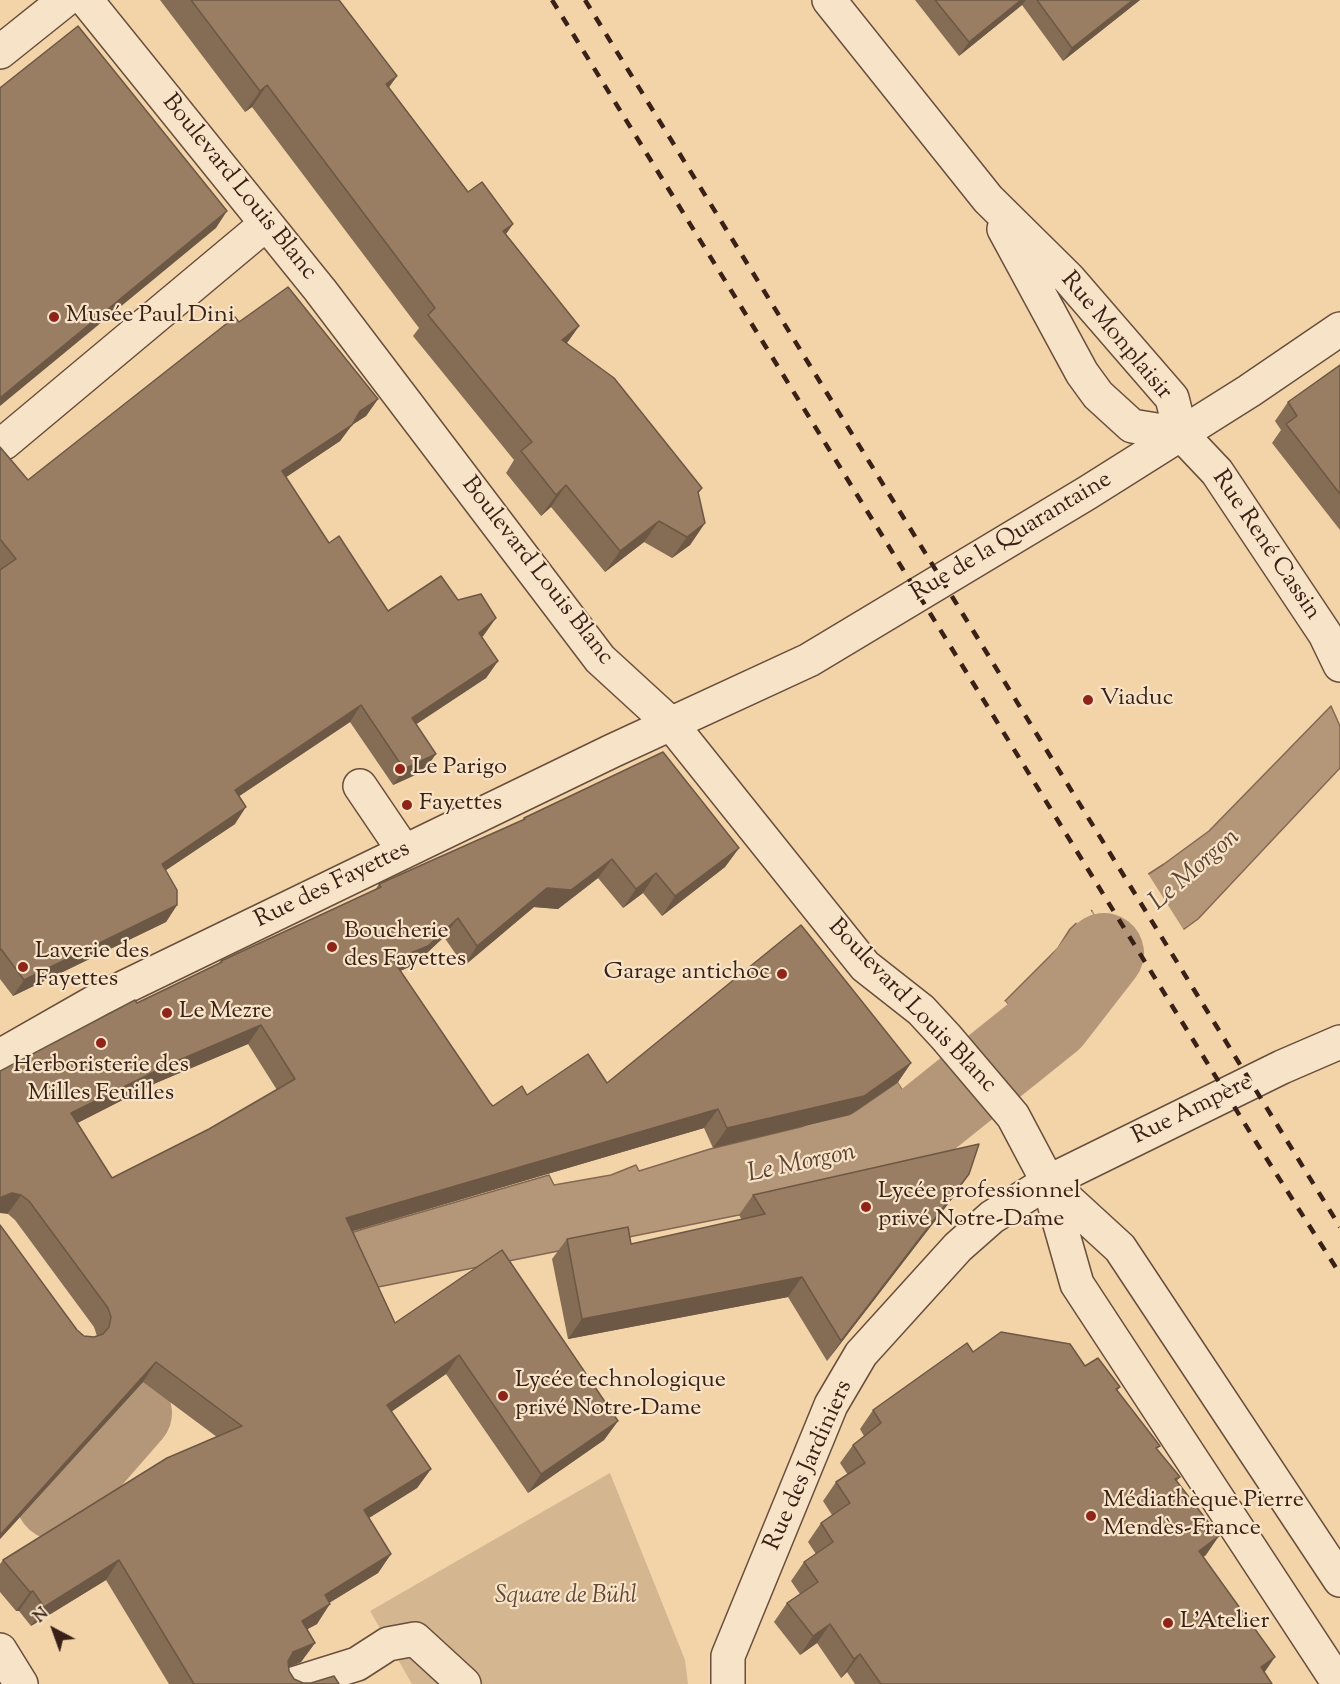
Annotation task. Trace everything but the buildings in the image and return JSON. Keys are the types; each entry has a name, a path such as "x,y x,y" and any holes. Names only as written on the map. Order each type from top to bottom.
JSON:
{"street":[{"path":"0,52 65,0"},
{"name":"Boulevard Louis Blanc","path":"86,0 320,290 600,659 672,725 858,958 893,990 921,1010 946,1036 1012,1116 1048,1182 1077,1284 1339,1684"},
{"name":"Rue Monplaisir","path":"829,0 988,199 1069,279 1172,398 1181,434 1132,426 1098,395 1082,373 988,199"},
{"path":"4,443 266,224"},
{"name":"Rue de la Quarantaine","path":"672,725 809,660 1088,493 1249,391 1340,329"},
{"name":"Rue René Cassin","path":"1181,434 1221,478 1325,634 1340,664"},
{"name":"Rue des Fayettes","path":"4,1046 404,851 672,725"},
{"path":"360,786 404,851"},
{"name":"Rue Ampère","path":"1048,1182 1282,1067 1340,1042"},
{"name":"Boulevard Louis Blanc","path":"1048,1182 1120,1248 1340,1580"},
{"name":"Rue des Jardiniers","path":"728,1684 728,1656 831,1405 861,1354 958,1247 992,1217 1048,1182"},
{"path":"293,1684 357,1664 388,1644 415,1639 464,1684"},
{"path":"0,1650 21,1684"}],"green space":[{"name":"Square de Bühl","path":"610,1473 685,1660 688,1684 412,1684 370,1611"}],"water":[{"path":"1331,706 1340,726 1340,768 1198,919 1118,977 1099,996 1100,1000 1057,1064 1005,1001 1058,948 1070,929 1085,915 1164,864 1209,831"},
{"path":"898,1082 954,1167 739,1215 313,1300 271,1259 363,1229 549,1175 554,1185 611,1175 636,1165 639,1171 710,1149 850,1115"}],"pier":[{"path":"1147,872 1185,932 1130,972 1091,908"},
{"path":"1090,909 1126,975 1111,988 1075,920"},
{"path":"1005,1001 1057,1064 1055,1066 1003,1003"},
{"path":"900,1080 956,1165 954,1167 898,1082"}],"waterway":[{"name":"Le Morgon","path":"822,1162 861,1153 906,1137 1052,1020 1104,953"},
{"name":"Le Morgon","path":"56,1500 132,1413"}],"railway":[{"path":"552,0 1256,1142 1340,1274"},
{"path":"585,0 1340,1227"}],"place":[{"name":"Musée Paul Dini","path":"54,317"},
{"name":"Viaduc","path":"1088,700"},
{"name":"Le Parigo","path":"400,769"},
{"name":"Fayettes","path":"407,805"},
{"name":"Boucherie des Fayettes","path":"332,947"},
{"name":"Laverie des Fayettes","path":"23,967"},
{"name":"Garage antichoc","path":"782,974"},
{"name":"Le Mezre","path":"167,1013"},
{"name":"Herboristerie des Milles Feuilles","path":"101,1043"},
{"name":"Lycée professionnel privé Notre-Dame","path":"866,1207"},
{"name":"Lycée technologique privé Notre-Dame","path":"503,1396"},
{"name":"Médiathèque Pierre Mendès-France","path":"1091,1516"},
{"name":"L'Atelier","path":"1168,1623"}]}
